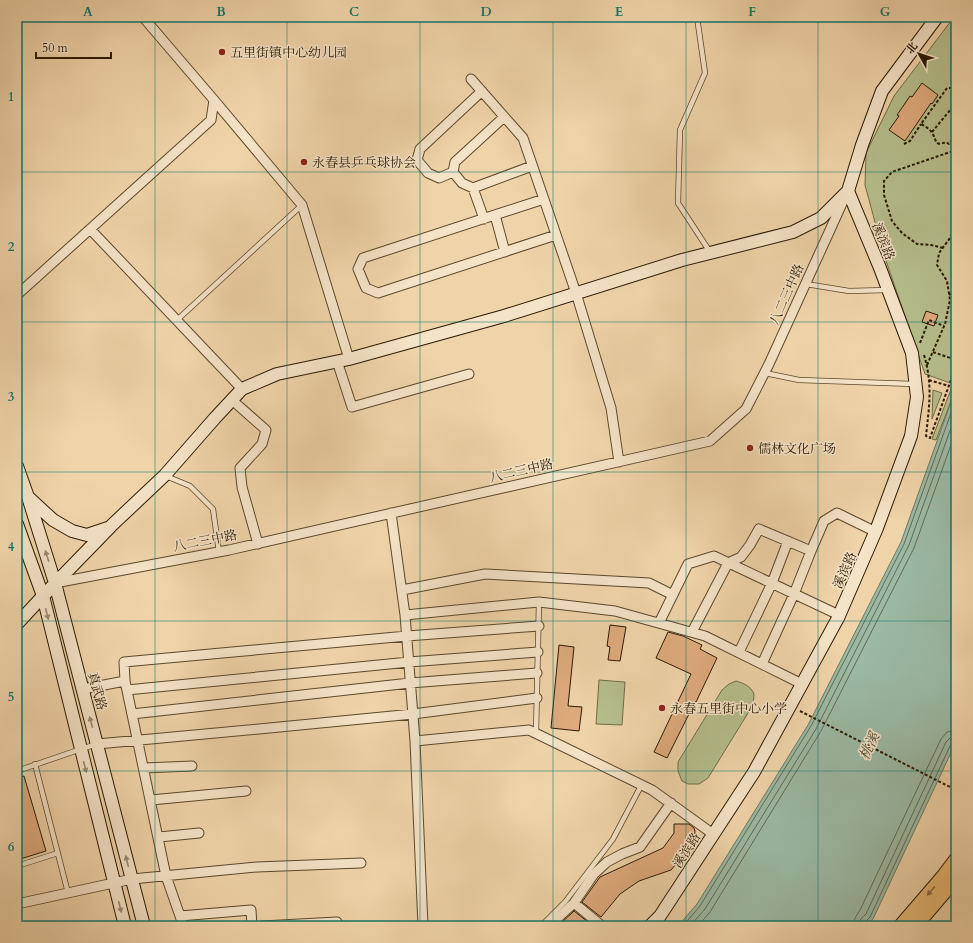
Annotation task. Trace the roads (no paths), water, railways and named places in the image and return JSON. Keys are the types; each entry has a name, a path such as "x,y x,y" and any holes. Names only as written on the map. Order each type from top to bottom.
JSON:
{"main road":[{"name":"八二三中路","path":"17,624 111,526 165,475 242,389 277,374 343,360 504,316 682,260 792,232 821,218 848,191 862,145 882,91 938,17"},
{"name":"溪滨路","path":"650,926 660,916 754,772 839,615 876,532 911,436 917,397 912,352 848,191"},
{"name":"真武路","path":"17,466 56,583 144,926"},
{"path":"28,497 53,520 72,531 87,535 111,526"},
{"path":"17,524 43,596 125,926"},
{"path":"901,926 956,860"},
{"path":"915,926 956,878"}],"street":[{"path":"143,17 302,205 343,360 352,407 469,374"},
{"path":"470,79 522,138 576,293 611,408 619,462"},
{"path":"453,172 439,178 428,173 417,160 420,149 482,91"},
{"path":"17,295 211,120 214,100"},
{"path":"453,172 455,162 504,117"},
{"path":"453,172 462,183 473,188 532,166"},
{"path":"473,188 484,219"},
{"name":"八二三中路","path":"56,583 258,544 710,441 746,409 765,373 848,191"},
{"path":"544,199 363,258 358,269 366,288 378,293 556,235"},
{"path":"495,215 505,252"},
{"path":"90,229 242,389"},
{"path":"232,400 266,430 262,444 240,468 242,487 258,544"},
{"path":"391,513 407,636 415,741 423,926"},
{"path":"762,664 794,594 824,521 837,513 876,532"},
{"path":"692,632 728,562 741,557 759,529 811,551"},
{"path":"739,652 772,583 788,541"},
{"path":"660,623 688,564 714,556 839,615"},
{"path":"402,590 485,574 650,582 673,595"},
{"path":"405,614 539,602 615,611 705,636 802,684"},
{"path":"183,926 166,876 125,681 124,662 407,636 539,626"},
{"path":"127,690 409,662 538,652"},
{"path":"132,714 410,683 537,673"},
{"path":"83,689 125,681"},
{"path":"97,744 413,714 537,698"},
{"path":"415,741 529,730 642,784 713,834"},
{"path":"144,768 192,766"},
{"path":"151,800 246,791"},
{"path":"549,926 574,903 594,874 607,862 640,847 671,803"},
{"path":"159,837 199,833"},
{"path":"17,904 132,879 257,867 362,863"},
{"path":"574,903 602,926"},
{"path":"180,916 251,910 252,926"},
{"path":"262,926 337,922 337,926"}],"lane":[{"path":"696,17 704,73 680,130 678,203 711,253"},
{"path":"177,320 302,205"},
{"path":"806,284 849,291 888,290"},
{"path":"765,373 799,380 915,384"},
{"path":"165,475 190,486 213,510 219,552"},
{"path":"536,733 539,602"},
{"path":"17,771 97,744"},
{"path":"36,764 68,893"},
{"path":"541,926 565,902 613,839 642,784"},
{"path":"17,866 58,853"}],"water":[{"name":"桃溪","path":"956,388 956,742 873,919 867,926 678,926 697,904 808,725 901,542"}],"place":[{"name":"五里街镇中心幼儿园","path":"222,52"},
{"name":"永春县乒乓球协会","path":"304,162"},
{"name":"儒林文化广场","path":"750,448"},
{"name":"永春五里街中心小学","path":"662,708"}]}
